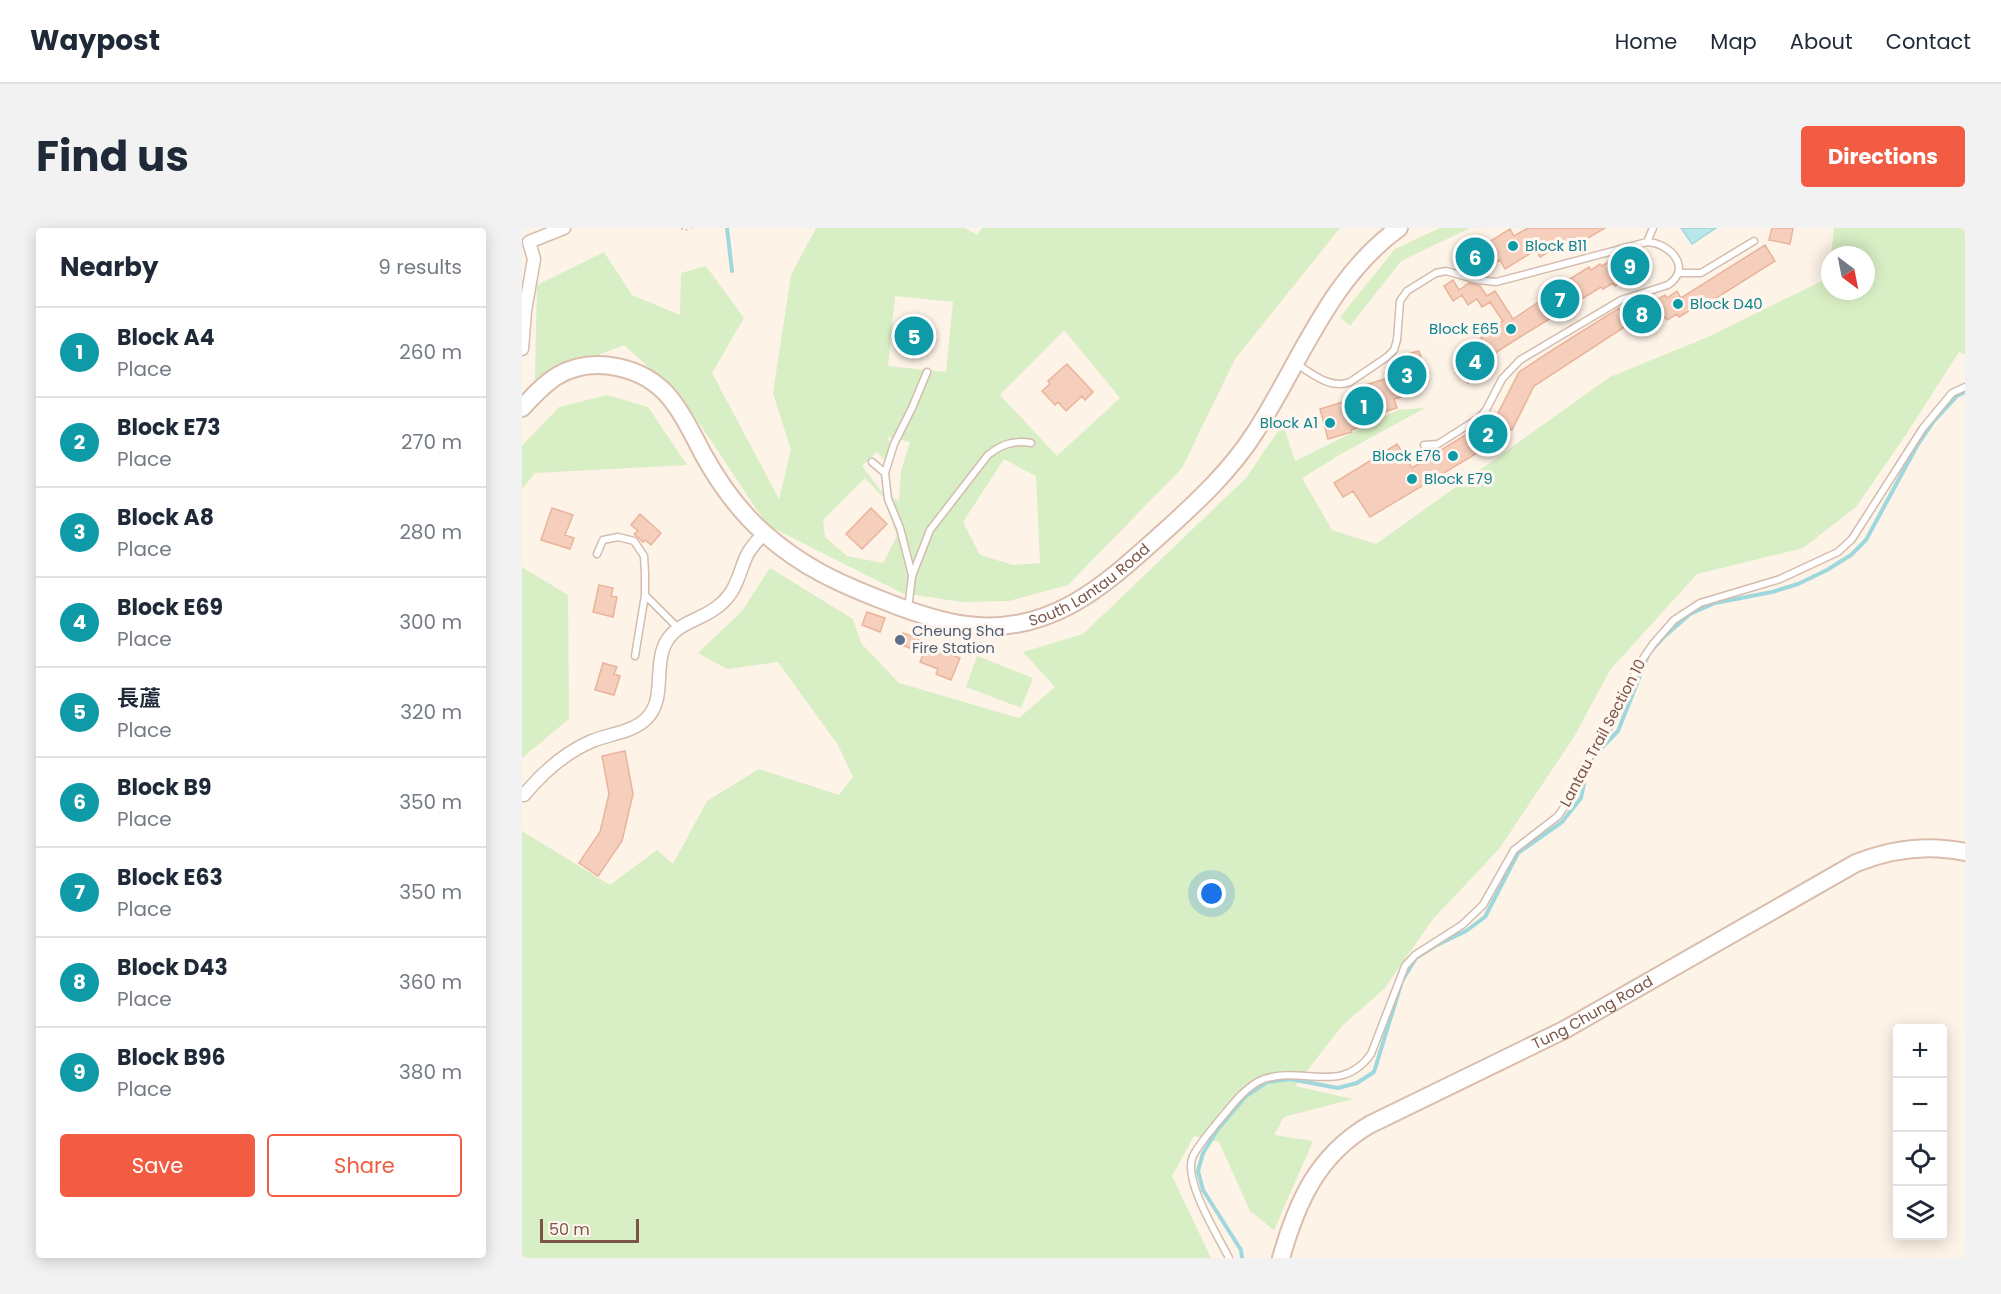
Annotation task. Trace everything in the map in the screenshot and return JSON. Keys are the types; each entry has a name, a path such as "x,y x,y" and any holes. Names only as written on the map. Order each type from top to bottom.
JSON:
{"main road":[{"name":"South Lantau Road","path":"522,405 556,377 584,367 614,366 645,378 669,397 683,416 727,492 764,533 815,572 908,610 965,625 1002,626 1045,617 1085,598 1125,567 1217,482 1256,432 1341,285 1369,253 1399,228"},
{"name":"Tung Chung Road","path":"1281,1258 1293,1216 1312,1180 1337,1149 1369,1125 1564,1030 1846,868 1887,853 1931,848 1965,852"}],"street":[{"path":"522,349 525,311 534,259 529,242 564,228"},
{"path":"524,795 547,770 575,750 638,725 651,714 657,699 663,649 672,634 678,628 723,603 736,584 748,553 764,533"}],"lane":[{"path":"1647,242 1653,228"},
{"path":"1678,273 1701,273 1754,241"},
{"path":"1295,363 1332,384 1350,382 1394,350 1400,301 1404,294 1441,271 1478,280 1504,280 1647,242 1661,244 1673,253 1678,264 1678,273 1668,285 1635,294 1607,306 1520,360 1502,378 1486,410 1479,418 1438,444 1424,445"},
{"path":"912,576 900,528 888,499 885,473 894,444 927,372"},
{"name":"Lantau Trail Section 10","path":"1229,1258 1192,1185 1190,1170 1192,1158 1207,1135 1243,1094 1264,1080 1294,1075 1334,1077 1349,1075 1362,1067 1371,1054 1405,966 1415,955 1462,924 1483,905 1514,850 1558,816 1571,797 1581,770 1609,727 1640,663 1674,620 1700,603 1780,579 1838,552 1852,539 1923,428 1952,393 1965,387"},
{"path":"908,610 912,576 930,530 988,455 995,449 1013,442 1031,443"},
{"path":"872,462 885,473"},
{"path":"597,554 603,540 618,537 634,541 644,556 645,595 635,657"},
{"path":"645,595 678,628"}],"path":[{"path":"682,228 682,231 692,228"}],"green space":[{"path":"816,228 965,228 977,235 982,228 1340,228 1235,359 1182,468 1068,585 1009,601 962,602 902,593 767,525 702,427 665,382 624,345 535,380 537,285 604,252 632,295 680,315 681,273 706,266 744,318 712,373 779,499 791,450 773,393 791,275","holes":["895,296 953,302 946,372 888,366","1064,330 1120,398 1057,456 1000,395","887,437 910,442 901,471 899,501 881,491 862,466 877,452 886,462 895,453","1004,459 1036,476 1040,563 1013,565 980,555 963,522","865,478 884,498 897,536 883,563 847,556 825,537 823,520"]},
{"path":"1440,228 1470,228 1401,261 1350,326 1340,317 1395,249"},
{"path":"1834,228 1965,228 1965,354 1959,352 1856,507 1803,548 1697,574 1610,670 1574,737 1499,849 1433,919 1384,989 1342,1026 1295,1086 1353,1099 1284,1117 1274,1135 1313,1141 1274,1230 1250,1211 1219,1142 1194,1136 1172,1176 1211,1258 522,1258 522,831 610,885 657,850 673,864 707,801 759,769 839,795 853,777 838,745 778,662 727,669 698,653 742,611 770,568 853,619 861,643 899,683 1019,718 1055,687 1023,652 1083,634 1246,478 1283,424 1295,461 1398,410 1425,408 1302,478 1332,530 1376,544 1610,377 1708,337 1821,281 1821,300 1875,300 1875,246 1832,246"},
{"path":"607,395 648,407 687,465 535,473 522,489 522,446 559,407"},
{"path":"522,567 568,595 569,719 522,758"},
{"path":"977,656 1033,678 1021,708 966,687"}],"water":[{"path":"1681,228 1716,228 1692,244"}],"building":[{"path":"1528,228 1605,228 1576,245 1572,238 1540,257 1536,250 1505,269 1500,260 1478,273 1462,247 1473,240 1478,249 1510,229 1514,236"},
{"path":"1772,228 1793,228 1790,244 1769,240"},
{"path":"1765,245 1775,261 1699,309 1697,306 1679,317 1677,314 1667,320 1665,317 1656,324 1654,321 1644,327 1638,318 1534,386 1512,430 1494,421 1519,372 1554,349 1619,308 1622,313 1641,301 1643,304 1653,298 1655,301 1665,295 1667,298 1677,291 1681,298"},
{"path":"1628,253 1641,273 1615,286 1613,283 1603,289 1601,287 1512,342 1492,355 1494,358 1484,364 1486,367 1476,374 1478,377 1468,383 1456,363 1474,348 1472,344 1482,338 1480,335 1503,321 1490,302 1482,307 1477,299 1468,305 1462,295 1453,301 1444,286 1453,280 1459,290 1469,283 1480,286 1487,296 1495,291 1513,319 1540,301 1538,299 1589,267 1591,270 1612,260 1614,263"},
{"path":"905,324 932,326 930,345 897,343 898,333 904,334"},
{"path":"1419,351 1428,381 1416,384 1418,392 1394,399 1397,408 1373,415 1375,423 1328,439 1320,409 1367,393 1365,385 1388,378 1386,368 1410,362 1407,354"},
{"path":"1067,364 1093,392 1085,400 1082,396 1066,411 1058,402 1055,405 1042,391 1050,384 1048,381"},
{"path":"1488,421 1499,440 1370,517 1353,491 1343,497 1334,483 1397,444 1412,468"},
{"path":"552,508 573,515 565,535 574,538 570,549 541,540"},
{"path":"871,508 887,524 862,549 846,534"},
{"path":"640,514 661,533 651,545 645,540 643,542 634,534 638,531 631,525"},
{"path":"599,585 613,588 611,596 617,597 613,617 593,612"},
{"path":"867,612 885,618 880,632 862,625"},
{"path":"903,633 919,639 915,650 899,644"},
{"name":"Cheung Sha Fire Station","path":"927,645 960,658 951,680 936,674 938,669 920,662"},
{"path":"603,663 617,667 614,674 620,676 614,695 595,690"},
{"path":"625,751 633,794 622,841 598,876 579,863 600,832 609,794 602,756"}],"waterway":[{"path":"727,228 732,271"},
{"path":"1242,1258 1241,1250 1203,1190 1198,1171 1203,1153 1218,1129 1246,1096 1267,1082 1290,1079 1338,1088 1357,1083 1374,1072 1402,981 1416,958 1466,931 1485,917 1518,853 1562,822 1581,798 1588,762 1618,731 1649,653 1690,614 1715,603 1772,592 1798,584 1851,555 1866,540 1918,444 1933,422 1957,396 1965,392"}],"place":[{"name":"Block B11","path":"1513,246"},
{"name":"Block B9","path":"1475,257"},
{"name":"Block B96","path":"1630,266"},
{"name":"Block E63","path":"1560,299"},
{"name":"Block D40","path":"1678,304"},
{"name":"Block D43","path":"1642,314"},
{"name":"Block E65","path":"1511,329"},
{"name":"長蘆","path":"914,336"},
{"name":"Block E69","path":"1475,361"},
{"name":"Block A8","path":"1407,375"},
{"name":"Block A4","path":"1364,406"},
{"name":"Block A1","path":"1330,423"},
{"name":"Block E73","path":"1488,434"},
{"name":"Block E76","path":"1453,456"},
{"name":"Block E79","path":"1412,479"},
{"name":"Cheung Sha Fire Station","path":"900,640"}]}
